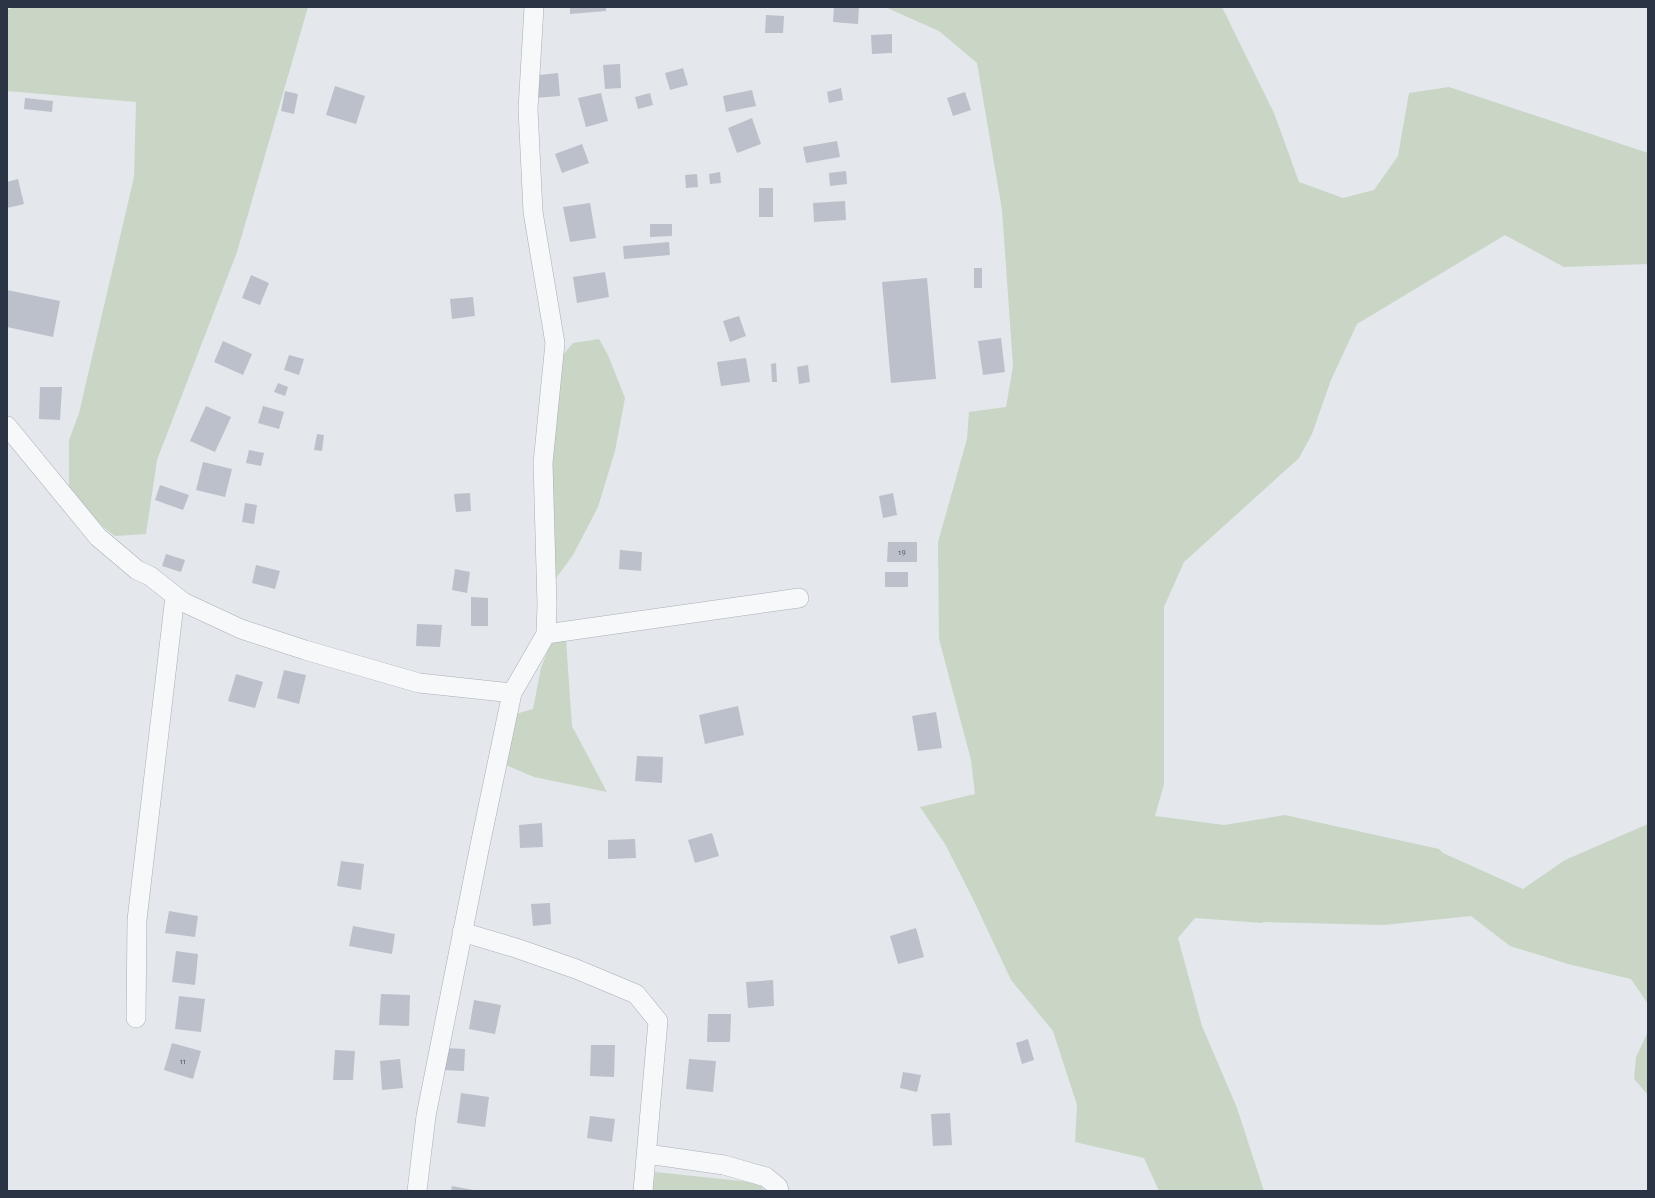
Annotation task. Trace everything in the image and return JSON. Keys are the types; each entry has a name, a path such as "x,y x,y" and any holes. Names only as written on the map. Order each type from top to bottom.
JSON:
{"street":[{"path":"417,1191 426,1116 462,932 512,693 546,634 547,605 543,463 555,343 533,212 528,109 534,7"},
{"path":"7,426 98,537 137,570 150,576 183,602 241,629 328,657 420,683 512,693"},
{"path":"136,1018 137,920 175,596"},
{"path":"546,634 799,598"},
{"path":"462,932 516,948 576,969 636,994 658,1021 643,1191"},
{"path":"647,1154 724,1165 766,1176 778,1187 779,1191"}],"green space":[{"path":"15,7 308,7 237,252 157,460 146,534 115,536 69,501 69,440 79,413 134,177 136,102 7,91 7,10"},
{"path":"885,7 1222,7 1274,113 1299,182 1343,198 1374,190 1398,156 1409,93 1449,87 1648,153 1648,264 1564,267 1505,235 1357,324 1331,380 1312,434 1299,458 1184,562 1164,607 1164,784 1155,816 1224,825 1285,815 1439,849 1443,853 1523,889 1565,860 1648,824 1648,1004 1631,979 1568,964 1510,946 1471,916 1384,925 1262,923 1195,918 1178,938 1202,1026 1237,1108 1264,1191 1159,1191 1144,1158 1075,1142 1077,1105 1053,1031 1011,980 945,844 920,807 975,794 971,760 939,639 938,542 967,439 969,412 1006,407 1013,366 1002,210 977,63 939,31"},
{"path":"599,339 608,355 625,398 615,451 598,507 573,555 551,585 545,498 557,362 573,343"},
{"path":"566,640 572,726 607,792 534,777 494,760 498,719 533,709 541,668 551,642"},
{"path":"1648,1032 1648,1095 1634,1079 1636,1057"},
{"path":"655,1172 760,1183 764,1191 653,1191"}],"building":[{"path":"570,7 606,7 606,11 570,14"},
{"path":"834,7 859,7 858,24 833,22"},
{"path":"766,15 784,16 783,33 765,33"},
{"path":"892,34 892,53 872,54 871,35"},
{"path":"620,64 621,88 605,89 603,65"},
{"path":"683,68 688,85 670,90 665,73"},
{"path":"558,73 560,96 534,98 531,76"},
{"path":"335,86 365,96 356,124 326,115"},
{"path":"841,88 843,100 829,103 827,92"},
{"path":"752,90 756,106 726,112 723,96"},
{"path":"285,91 298,94 294,114 281,111"},
{"path":"965,92 971,110 953,116 947,98"},
{"path":"601,93 608,121 586,127 578,98"},
{"path":"650,93 653,105 638,109 635,97"},
{"path":"25,98 53,101 52,112 24,109"},
{"path":"752,118 761,144 737,153 728,128"},
{"path":"837,141 840,157 806,163 803,147"},
{"path":"582,144 589,163 562,173 555,154"},
{"path":"846,171 847,184 830,186 829,173"},
{"path":"720,172 721,183 710,184 709,174"},
{"path":"697,174 698,187 686,188 685,175"},
{"path":"18,179 24,204 7,208 7,182"},
{"path":"759,188 773,188 773,217 759,217"},
{"path":"845,201 846,220 814,222 813,203"},
{"path":"590,203 596,238 570,242 563,207"},
{"path":"650,224 672,224 672,236 650,237"},
{"path":"669,242 670,255 624,259 623,246"},
{"path":"974,268 982,268 982,288 974,288"},
{"path":"605,272 609,297 577,303 573,277"},
{"path":"251,275 269,283 260,305 242,298"},
{"path":"927,278 936,379 891,383 882,282"},
{"path":"7,290 60,301 53,337 7,327"},
{"path":"473,297 475,316 452,319 450,299"},
{"path":"739,316 746,336 730,342 723,321"},
{"path":"1001,338 1005,372 983,375 978,341"},
{"path":"223,341 252,354 243,375 214,362"},
{"path":"289,355 304,359 299,375 284,370"},
{"path":"746,358 750,382 721,386 717,362"},
{"path":"776,363 777,382 772,382 771,364"},
{"path":"808,365 810,382 799,384 797,367"},
{"path":"278,383 288,387 285,396 274,392"},
{"path":"40,387 62,387 60,420 39,419"},
{"path":"206,406 231,417 215,452 190,441"},
{"path":"263,406 284,412 279,429 258,423"},
{"path":"317,434 324,435 322,451 314,450"},
{"path":"249,450 264,453 261,466 246,463"},
{"path":"203,462 232,469 225,497 196,490"},
{"path":"160,485 189,495 183,510 155,500"},
{"path":"470,493 471,511 456,512 454,494"},
{"path":"893,493 897,515 883,518 879,496"},
{"path":"245,503 257,505 254,524 242,522"},
{"path":"888,542 917,542 917,562 887,562"},
{"path":"620,550 642,552 641,571 619,569"},
{"path":"166,554 185,560 181,572 162,566"},
{"path":"256,565 280,571 275,589 252,583"},
{"path":"455,569 470,572 467,593 452,590"},
{"path":"885,572 908,572 908,587 885,587"},
{"path":"471,597 488,598 488,626 471,626"},
{"path":"417,624 442,625 440,647 416,646"},
{"path":"284,670 306,675 299,704 277,698"},
{"path":"236,674 263,682 255,708 228,701"},
{"path":"738,706 744,735 705,744 699,715"},
{"path":"936,712 942,748 918,751 912,716"},
{"path":"637,756 663,757 662,783 635,781"},
{"path":"542,823 543,847 520,848 519,825"},
{"path":"712,833 719,856 695,863 688,840"},
{"path":"635,839 636,858 608,859 608,840"},
{"path":"341,861 364,864 361,890 337,886"},
{"path":"550,903 551,924 533,926 531,904"},
{"path":"169,911 198,916 195,937 165,933"},
{"path":"353,926 395,934 392,954 349,946"},
{"path":"916,928 924,957 898,964 890,936"},
{"path":"176,951 198,954 195,985 172,982"},
{"path":"773,980 774,1006 748,1008 746,982"},
{"path":"381,994 410,995 409,1026 379,1025"},
{"path":"179,996 205,999 201,1032 175,1029"},
{"path":"474,1000 501,1005 495,1034 469,1029"},
{"path":"708,1014 731,1014 730,1042 707,1042"},
{"path":"1028,1039 1034,1060 1022,1064 1016,1043"},
{"path":"172,1043 201,1051 193,1079 164,1070"},
{"path":"591,1045 615,1045 614,1077 590,1076"},
{"path":"444,1048 465,1049 464,1071 443,1070"},
{"path":"335,1050 355,1051 353,1080 333,1080"},
{"path":"400,1059 403,1088 382,1090 380,1061"},
{"path":"689,1059 716,1061 713,1092 686,1089"},
{"path":"903,1072 921,1075 917,1092 900,1088"},
{"path":"461,1093 489,1097 485,1127 457,1123"},
{"path":"950,1113 952,1145 933,1146 931,1114"},
{"path":"590,1116 615,1119 612,1142 587,1138"},
{"path":"452,1186 473,1190 473,1191 451,1191"}]}
